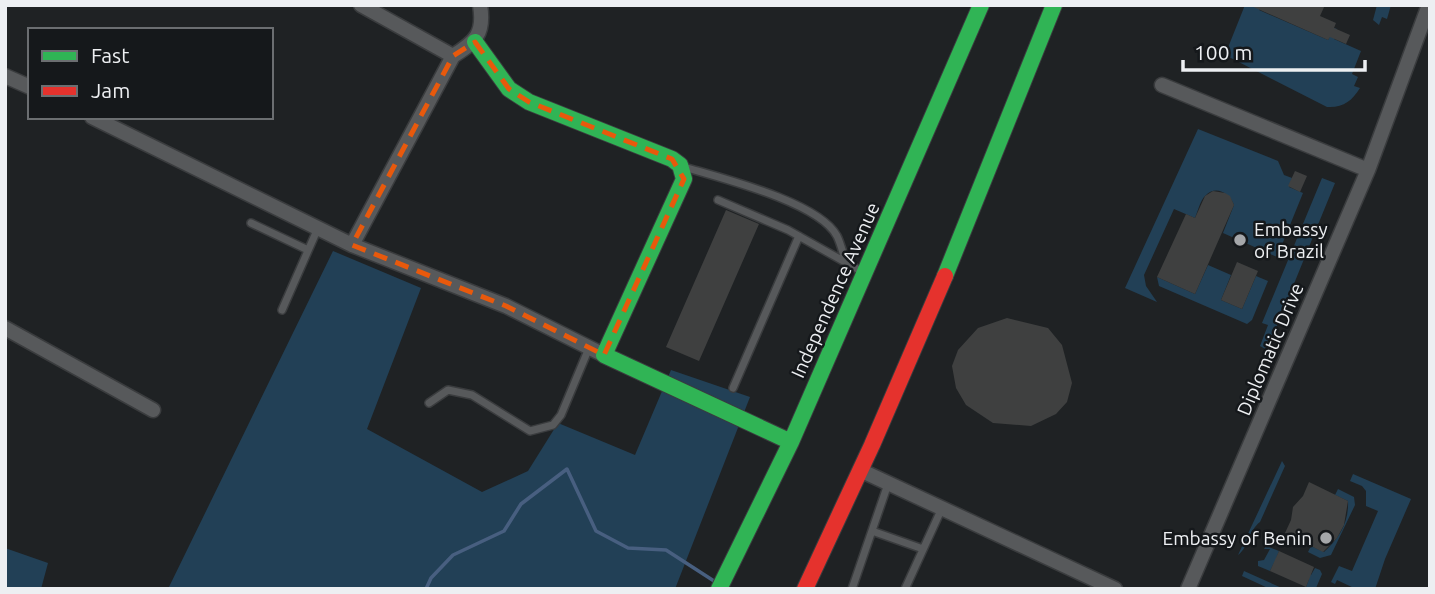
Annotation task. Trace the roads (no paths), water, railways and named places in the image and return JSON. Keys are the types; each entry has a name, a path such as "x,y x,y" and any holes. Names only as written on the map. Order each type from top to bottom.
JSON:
{"main road":[{"name":"Independence Avenue","path":"719,589 791,442 981,5"},
{"path":"805,589 862,471 979,197 1054,5"},
{"path":"475,42 509,89 529,102 673,159 680,165 684,179 597,351 791,442"}],"street":[{"path":"361,5 453,55"},
{"path":"352,245 453,55 475,42 483,19 481,5"},
{"name":"Diplomatic Drive","path":"1188,589 1368,170 1429,5"},
{"path":"5,76 28,86"},
{"path":"1162,85 1368,170"},
{"path":"96,119 352,245 506,306 597,351"},
{"path":"5,328 153,410"},
{"path":"862,471 1115,589"}],"lane":[{"path":"680,165 780,198 819,216 837,234 846,262"},
{"path":"718,200 799,236 865,273"},
{"path":"251,223 308,250"},
{"path":"282,310 318,228"},
{"path":"733,388 799,236"},
{"path":"429,403 448,390 472,395 530,431 553,425 597,351"},
{"path":"852,589 888,483"},
{"path":"905,589 942,508"},
{"path":"872,531 923,549"}],"waterway":[{"path":"426,589 431,578 453,555 504,531 521,504 567,469 596,531 628,548 666,550 714,581"}],"place":[{"name":"Embassy of Brazil","path":"1240,240"},
{"name":"Embassy of Benin","path":"1326,538"}]}
